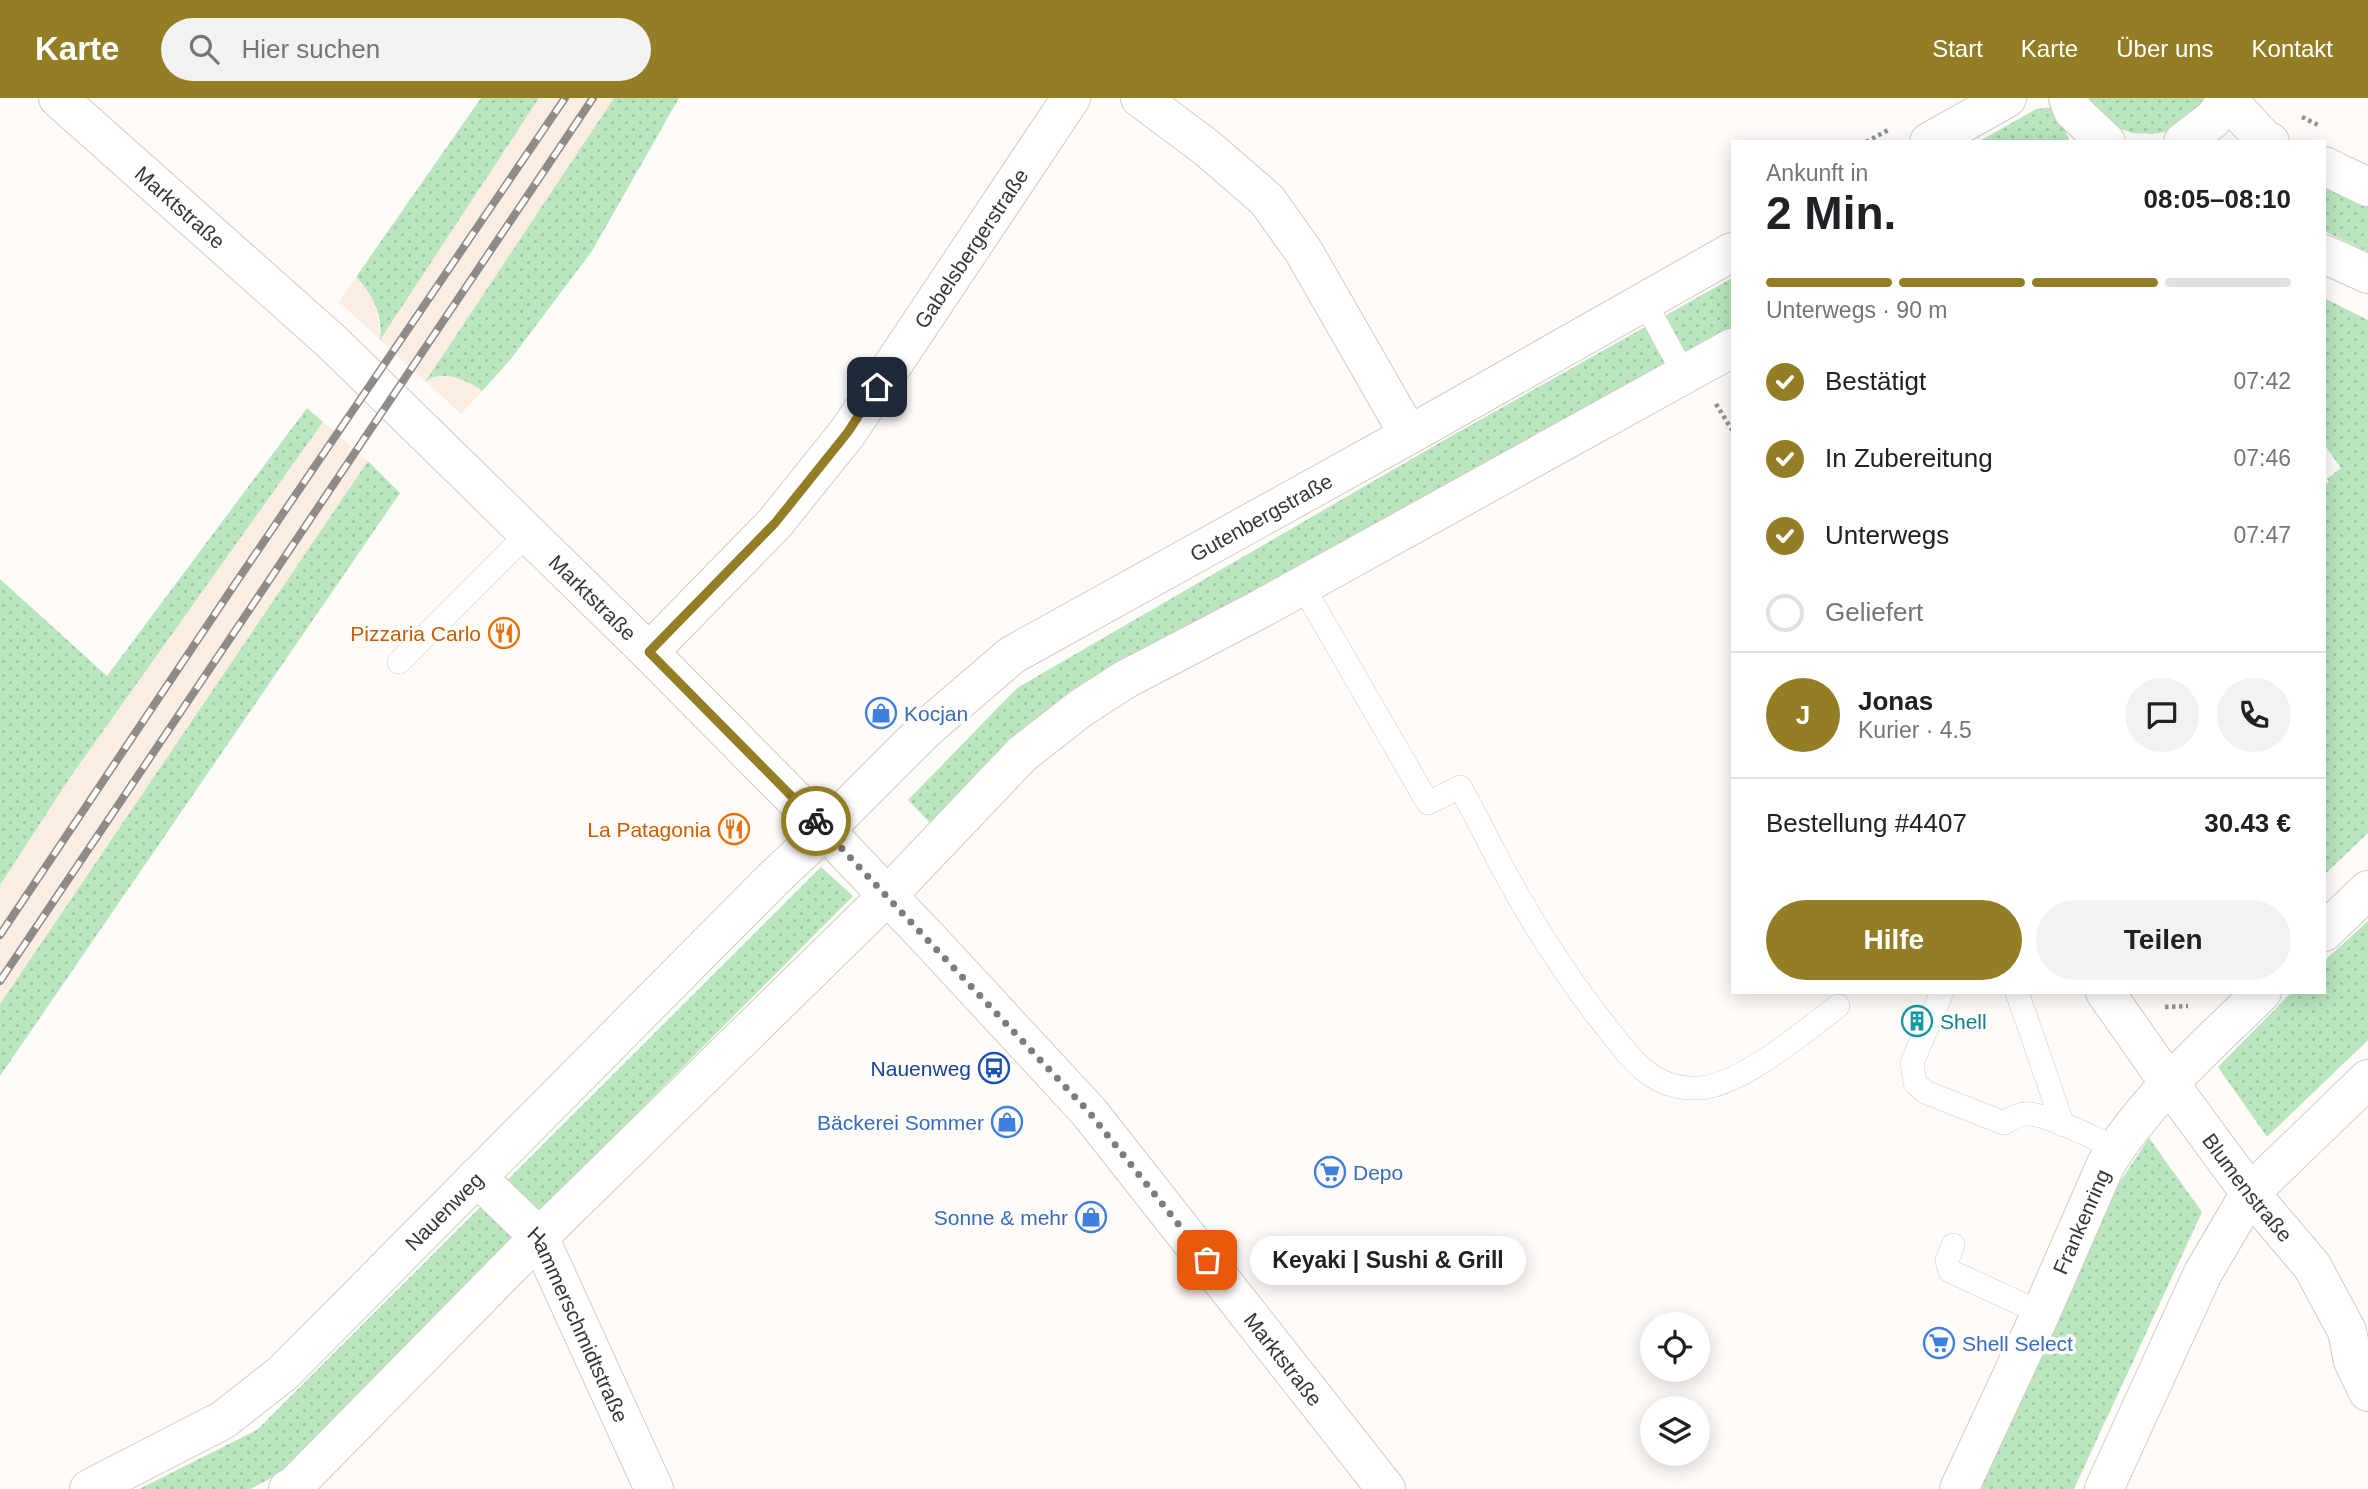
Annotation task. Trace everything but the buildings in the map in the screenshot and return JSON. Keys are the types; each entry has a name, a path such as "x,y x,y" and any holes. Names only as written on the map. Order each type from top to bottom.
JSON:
{"street":[{"name":"Gabelsbergerstraße","path":"649,652 775,523 848,432 1071,98"},
{"path":"1140,98 1208,148 1267,200 1304,252 1409,435"},
{"path":"1933,140 2007,98"},
{"path":"2068,98 2073,111 2104,140"},
{"path":"2186,140 2212,120 2228,99 2266,140"},
{"name":"Marktstraße","path":"64,100 332,342 649,652 927,937 1089,1112 1386,1489"},
{"path":"2326,167 2368,187"},
{"name":"Gutenbergstraße","path":"825,830 928,727 1012,654 1409,435 1731,252"},
{"path":"2326,255 2368,274"},
{"path":"288,1489 294,1486 539,1237 887,895 1022,754 1081,708 1126,679 1731,349"},
{"name":"Nauenweg","path":"89,1489 223,1420 283,1373 771,881 825,830"},
{"path":"2326,930 2368,890"},
{"name":"Blumenstraße","path":"2106,994 2250,1193 2312,1266 2347,1331 2353,1361 2368,1392"},
{"name":"Frankenring","path":"1959,1489 2106,1164 2169,1083 2260,994"},
{"path":"2104,1489 2203,1273 2250,1193 2368,1079"},
{"name":"Hammerschmidtstraße","path":"477,1177 539,1237 654,1489"}],"lane":[{"path":"1644,301 1684,374"},
{"path":"399,662 528,533"},
{"path":"1302,585 1428,803 1460,787 1511,883 1570,979 1644,1070 1672,1087 1701,1088 1724,1081 1772,1056 1838,1006"},
{"path":"1941,994 1912,1063 1915,1083 1925,1092 2004,1123 2017,1115 2031,1114 2116,1148"},
{"path":"2018,994 2063,1125"},
{"path":"1953,1245 1947,1261 1950,1271 2041,1312"}],"path":[{"path":"2161,1006 2177,1008 2191,1005"}],"shaded area":[{"path":"539,98 614,98 427,379 453,377 482,391 461,414 339,302 356,277 375,303 381,338"},
{"path":"323,422 368,461 0,1004 0,885 71,776"}],"green space":[{"path":"481,98 539,98 380,340 380,322 376,306 356,277"},
{"path":"614,98 679,98 592,251 510,360 482,391 462,380 447,376 439,376 425,382"},
{"path":"2087,98 2210,98 2170,131 2152,134 2133,133 2115,127"},
{"path":"2055,107 2069,140 1982,140 2036,109"},
{"path":"2326,183 2368,203 2368,252 2326,232"},
{"path":"1731,279 1731,331 1409,505 935,828 908,800 1017,688 1446,439"},
{"path":"2326,299 2368,320 2368,833 2326,873 2326,484 2329,482 2327,479 2341,468 2326,447"},
{"path":"307,408 323,422 71,776 0,885 0,579 107,676"},
{"path":"368,461 400,493 0,1076 0,1004"},
{"path":"821,867 853,896 277,1475 250,1489 139,1489 257,1430"},
{"path":"2368,921 2368,1040 2267,1137 2218,1067 2290,994 2326,994 2326,959"},
{"path":"2149,1138 2202,1212 2074,1489 1976,1489 2114,1191"}],"railway":[{"path":"0,935 565,98"},
{"path":"0,981 593,98"}],"way so far":[{"path":"816,821 1089,1112 1207,1260"}],"place":[{"name":"Pizzaria Carlo","path":"504,633"},
{"name":"Kocjan","path":"881,713"},
{"name":"La Patagonia","path":"734,829"},
{"name":"Shell","path":"1917,1021"},
{"name":"Nauenweg","path":"994,1068"},
{"name":"Bäckerei Sommer","path":"1007,1122"},
{"name":"Depo","path":"1330,1172"},
{"name":"Sonne & mehr","path":"1091,1217"},
{"name":"Keyaki | Sushi & Grill","path":"1207,1260"},
{"name":"Shell Select","path":"1939,1343"}],"route":[{"path":"816,821 649,652 775,523 848,432 877,387"}]}
